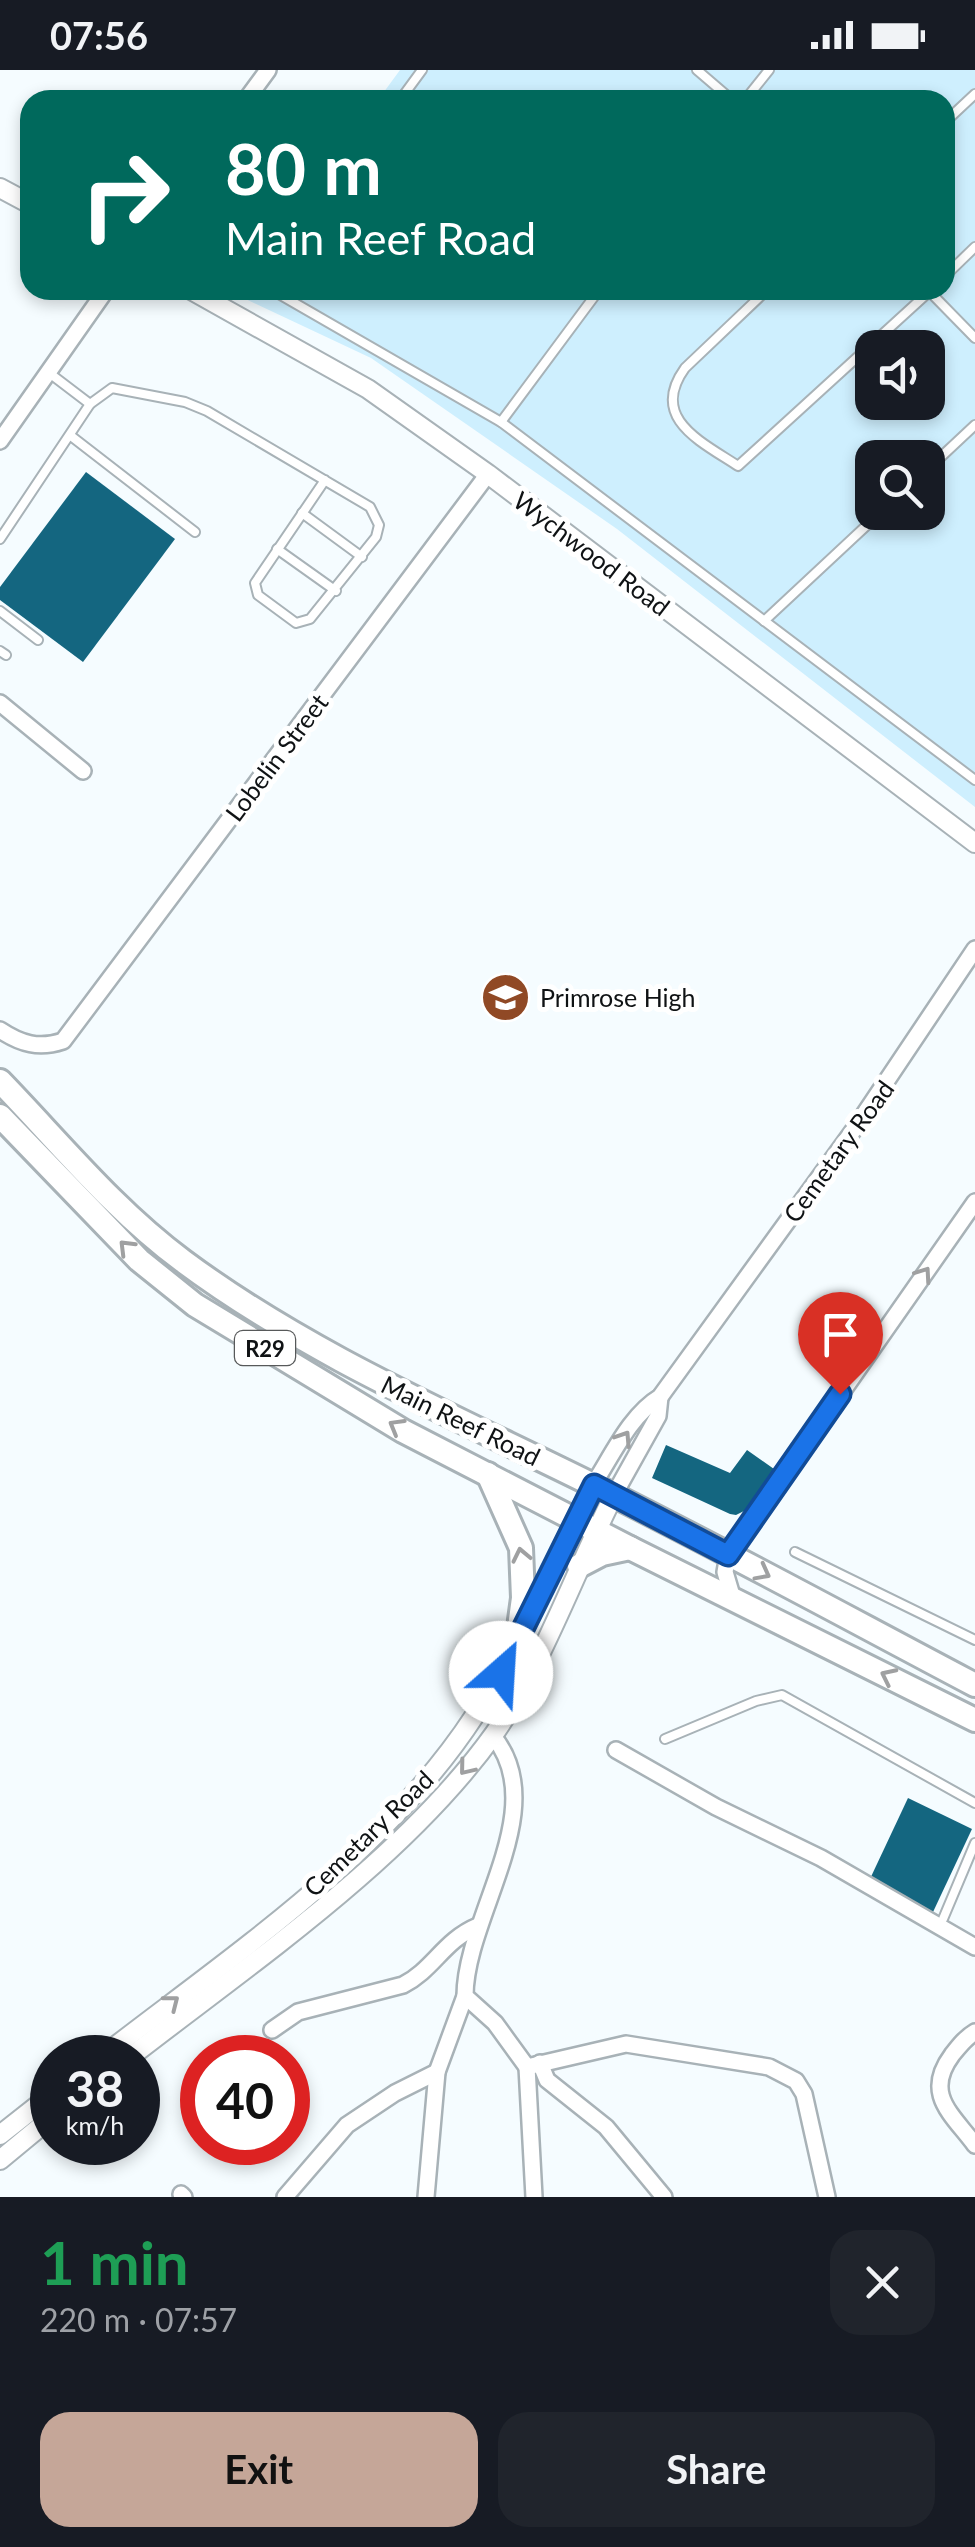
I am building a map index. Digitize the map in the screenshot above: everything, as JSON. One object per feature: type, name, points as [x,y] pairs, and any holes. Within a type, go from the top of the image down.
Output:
[{"type":"main road","name":"Main Reef Road","points":[[0,1081],[115,1203],[180,1260],[287,1330],[604,1490],[975,1685]]},
{"type":"main road","name":"Main Reef Road","points":[[0,1116],[138,1260],[195,1305],[436,1447],[975,1720]]},
{"type":"main road","points":[[436,1447],[452,1416]]},
{"type":"main road","points":[[488,1474],[521,1548],[524,1598],[517,1642]]},
{"type":"main road","points":[[579,1566],[602,1554],[630,1548]]},
{"type":"street","points":[[0,440],[99,300]]},
{"type":"street","name":"Wychwood Road","points":[[209,300],[368,390],[488,474],[975,843]]},
{"type":"street","name":"Lobelin Street","points":[[0,1030],[25,1044],[49,1045],[63,1040],[488,474]]},
{"type":"street","points":[[0,703],[83,771]]},
{"type":"street","name":"Cemetary Road","points":[[129,2035],[281,1916],[382,1827],[438,1766],[474,1718],[586,1524],[632,1426],[645,1408],[660,1397],[855,1128],[975,949]]},
{"type":"street","points":[[733,1599],[725,1572],[728,1555],[975,1202]]},
{"type":"street","name":"Cemetary Road","points":[[604,1490],[652,1428],[660,1397]]},
{"type":"street","name":"Cemetary Road","points":[[159,2035],[353,1881],[456,1782],[493,1736],[523,1684],[579,1566],[586,1524]]},
{"type":"street","points":[[426,2197],[437,2072],[457,2026],[478,1926],[496,1886],[506,1850],[510,1768],[493,1736]]},
{"type":"street","points":[[616,1750],[821,1858],[975,1948]]},
{"type":"street","points":[[272,2030],[298,2012],[403,1985],[424,1970],[446,1944],[478,1926]]},
{"type":"street","points":[[465,1996],[547,2080],[606,2127],[664,2197]]},
{"type":"street","points":[[975,2032],[943,2067],[938,2086],[948,2110],[975,2145]]},
{"type":"street","points":[[533,2065],[626,2044],[779,2070],[796,2081],[804,2094],[827,2197]]},
{"type":"street","points":[[533,2065],[534,2197]]},
{"type":"street","points":[[285,2197],[347,2126],[437,2072]]},
{"type":"street","points":[[0,2135],[30,2111]]},
{"type":"street","points":[[0,2160],[30,2135]]},
{"type":"lane","points":[[697,70],[720,90]]},
{"type":"lane","points":[[753,90],[769,70]]},
{"type":"lane","points":[[955,113],[975,94]]},
{"type":"lane","points":[[955,266],[975,247]]},
{"type":"lane","points":[[289,300],[501,422],[975,780]]},
{"type":"lane","points":[[501,422],[592,300]]},
{"type":"lane","points":[[756,300],[685,368],[671,397],[676,416],[691,435],[738,466],[918,300]]},
{"type":"lane","points":[[939,300],[975,338]]},
{"type":"lane","points":[[48,372],[90,404]]},
{"type":"lane","points":[[0,538],[90,404],[103,391],[112,388],[185,402],[325,480],[376,514],[376,537],[362,557],[310,619],[296,622],[254,589],[258,575],[325,480]]},
{"type":"lane","points":[[945,454],[975,426]]},
{"type":"lane","points":[[70,436],[195,532]]},
{"type":"lane","points":[[302,513],[362,557]]},
{"type":"lane","points":[[764,621],[862,530]]},
{"type":"lane","points":[[277,549],[336,591]]},
{"type":"lane","points":[[0,612],[38,640]]},
{"type":"lane","points":[[796,1552],[975,1640]]},
{"type":"lane","points":[[665,1738],[756,1700],[782,1696],[975,1803]]},
{"type":"lane","points":[[943,1919],[975,1842]]},
{"type":"shaded area","points":[[400,70],[975,70],[975,807],[617,529],[371,358],[248,300],[955,300],[955,90],[385,90]]},
{"type":"building","points":[[86,472],[175,539],[83,662],[0,600],[0,587]]},
{"type":"building","points":[[666,1445],[730,1473],[747,1450],[774,1469],[746,1510],[730,1514],[652,1478]]},
{"type":"building","points":[[908,1798],[972,1829],[933,1912],[869,1881]]},
{"type":"place","name":"Primrose High","points":[[505,997]]},
{"type":"route","points":[[501,1673],[594,1485],[728,1555],[840,1394]]}]
